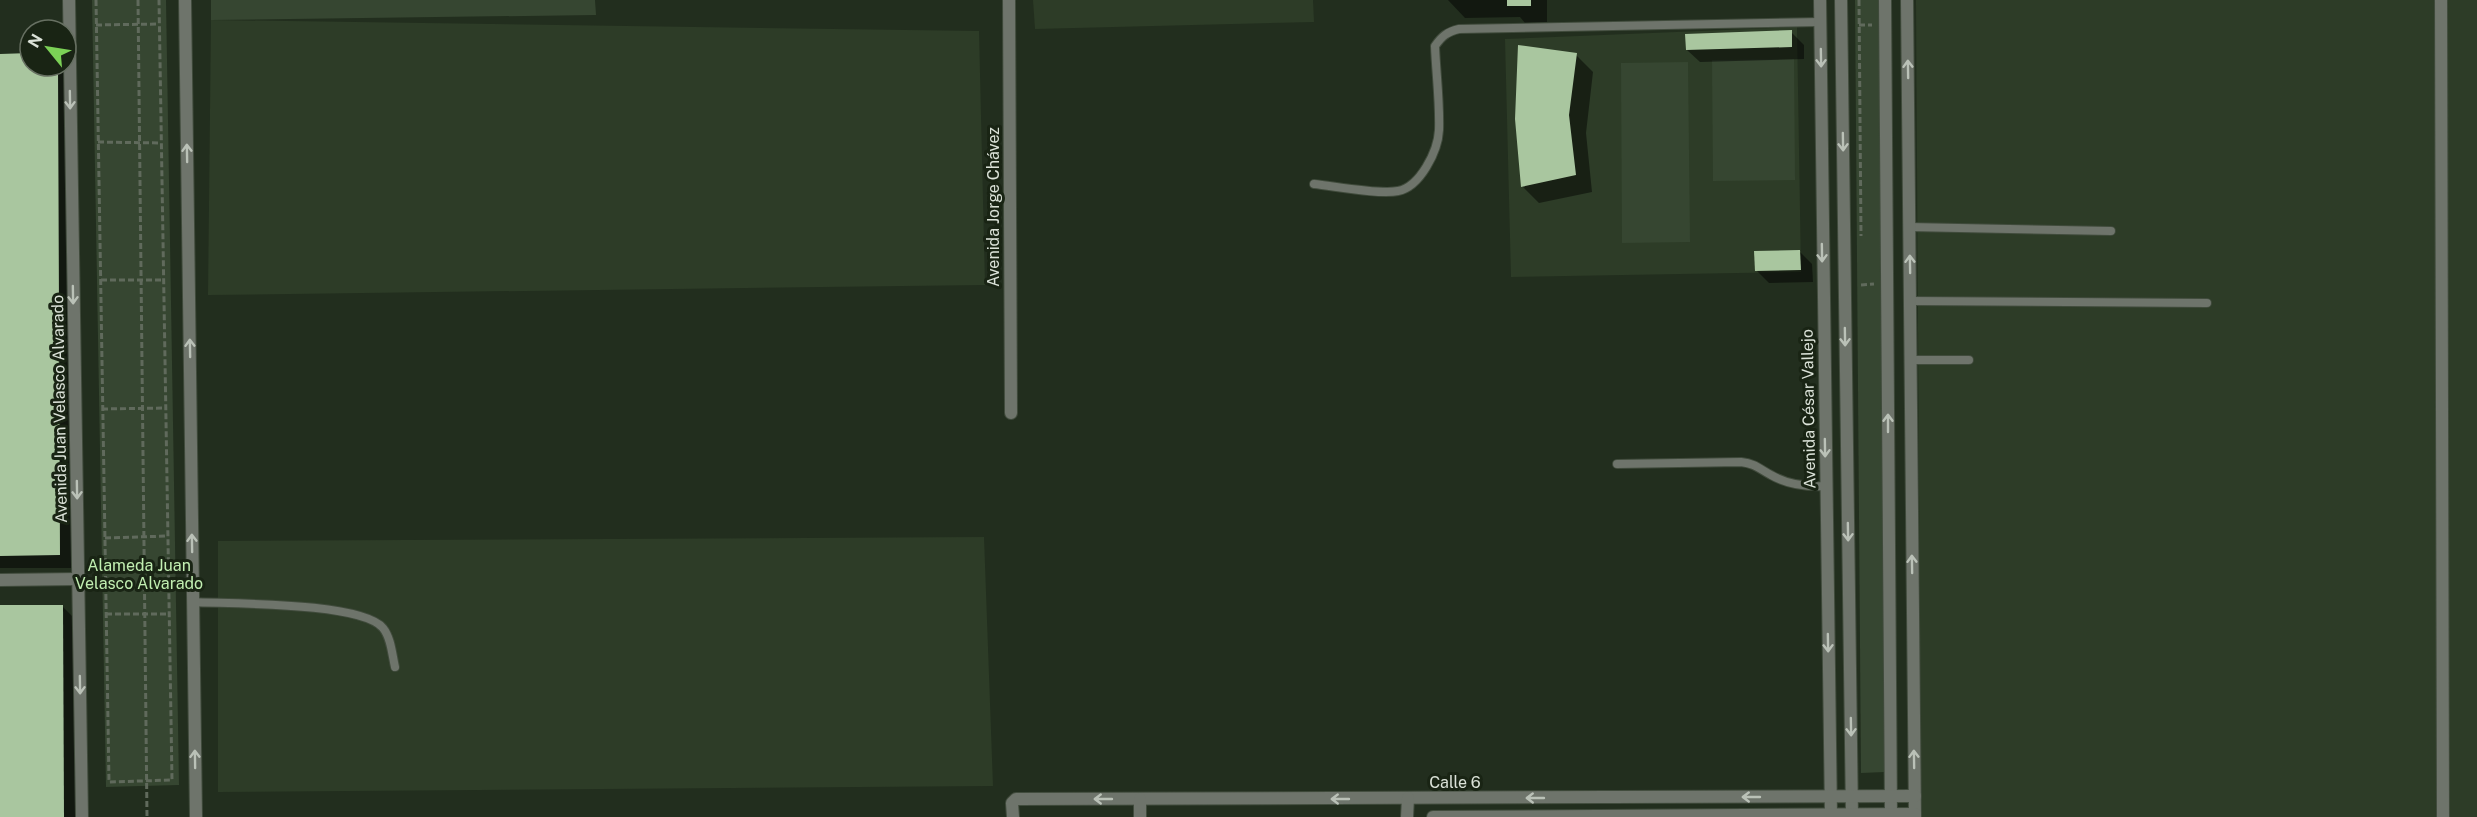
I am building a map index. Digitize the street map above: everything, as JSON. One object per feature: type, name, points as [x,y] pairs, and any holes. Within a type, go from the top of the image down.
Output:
[{"type":"street","name":"Avenida Juan Velasco Alvarado","points":[[69,0],[82,817]]},
{"type":"street","points":[[185,0],[196,817]]},
{"type":"street","name":"Avenida Jorge Chávez","points":[[1009,0],[1011,413]]},
{"type":"street","name":"Avenida César Vallejo","points":[[1820,0],[1831,816]]},
{"type":"street","points":[[1841,0],[1852,816]]},
{"type":"street","points":[[1885,0],[1891,816]]},
{"type":"street","points":[[1433,817],[1915,816],[1907,0]]},
{"type":"street","points":[[2441,0],[2443,817]]},
{"type":"street","points":[[0,580],[78,579]]},
{"type":"street","name":"Calle 6","points":[[1013,817],[1012,803],[1016,799],[1915,796]]},
{"type":"street","points":[[1710,797],[1711,816]]},
{"type":"street","points":[[1776,797],[1777,815]]},
{"type":"street","points":[[1407,817],[1408,798]]},
{"type":"street","points":[[1575,798],[1575,816]]},
{"type":"street","points":[[1140,800],[1140,817]]},
{"type":"lane","points":[[1314,184],[1396,192],[1409,188],[1418,180],[1427,164],[1439,132],[1435,46],[1442,36],[1450,31],[1820,22]]},
{"type":"lane","points":[[1910,226],[2111,231]]},
{"type":"lane","points":[[1910,301],[2207,303]]},
{"type":"lane","points":[[1911,360],[1969,360]]},
{"type":"lane","points":[[1617,464],[1741,462],[1756,464],[1772,476],[1806,487],[1826,486]]},
{"type":"lane","points":[[193,602],[338,610],[374,621],[382,627],[388,637],[395,667]]},
{"type":"path","points":[[96,0],[109,782],[172,780],[159,0]]},
{"type":"path","points":[[138,0],[147,817]]},
{"type":"path","points":[[96,25],[159,24]]},
{"type":"path","points":[[1859,26],[1878,26]]},
{"type":"path","points":[[98,142],[161,143]]},
{"type":"path","points":[[100,280],[164,280]]},
{"type":"path","points":[[1861,285],[1879,284]]},
{"type":"path","points":[[102,409],[166,408]]},
{"type":"path","points":[[105,538],[168,536]]},
{"type":"path","points":[[106,614],[169,614]]},
{"type":"shaded area","points":[[1033,0],[1313,0],[1314,22],[1035,29]]},
{"type":"shaded area","points":[[1916,0],[2477,0],[2477,817],[1921,817]]},
{"type":"shaded area","points":[[211,20],[979,31],[985,285],[208,295]]},
{"type":"shaded area","points":[[1797,27],[1801,272],[1511,277],[1505,39]]},
{"type":"shaded area","points":[[984,537],[993,786],[218,792],[218,541]]},
{"type":"green space","name":"Alameda Juan Velasco Alvarado","points":[[92,0],[166,0],[179,785],[106,787]]},
{"type":"green space","points":[[211,0],[595,0],[596,15],[211,20]]},
{"type":"green space","points":[[1855,0],[1879,0],[1885,772],[1861,773]]},
{"type":"green space","points":[[1794,59],[1795,180],[1713,181],[1712,60]]},
{"type":"green space","points":[[1688,62],[1690,242],[1622,243],[1621,63]]},
{"type":"building","points":[[1507,0],[1531,0],[1531,6],[1507,6]]},
{"type":"building","points":[[1792,30],[1792,47],[1686,50],[1685,34]]},
{"type":"building","points":[[1518,45],[1577,53],[1569,115],[1576,175],[1521,187],[1515,119]]},
{"type":"building","points":[[18,53],[18,78],[58,78],[60,555],[0,556],[0,54]]},
{"type":"building","points":[[1800,250],[1801,270],[1755,271],[1754,251]]},
{"type":"building","points":[[0,605],[63,605],[64,817],[0,817]]}]
